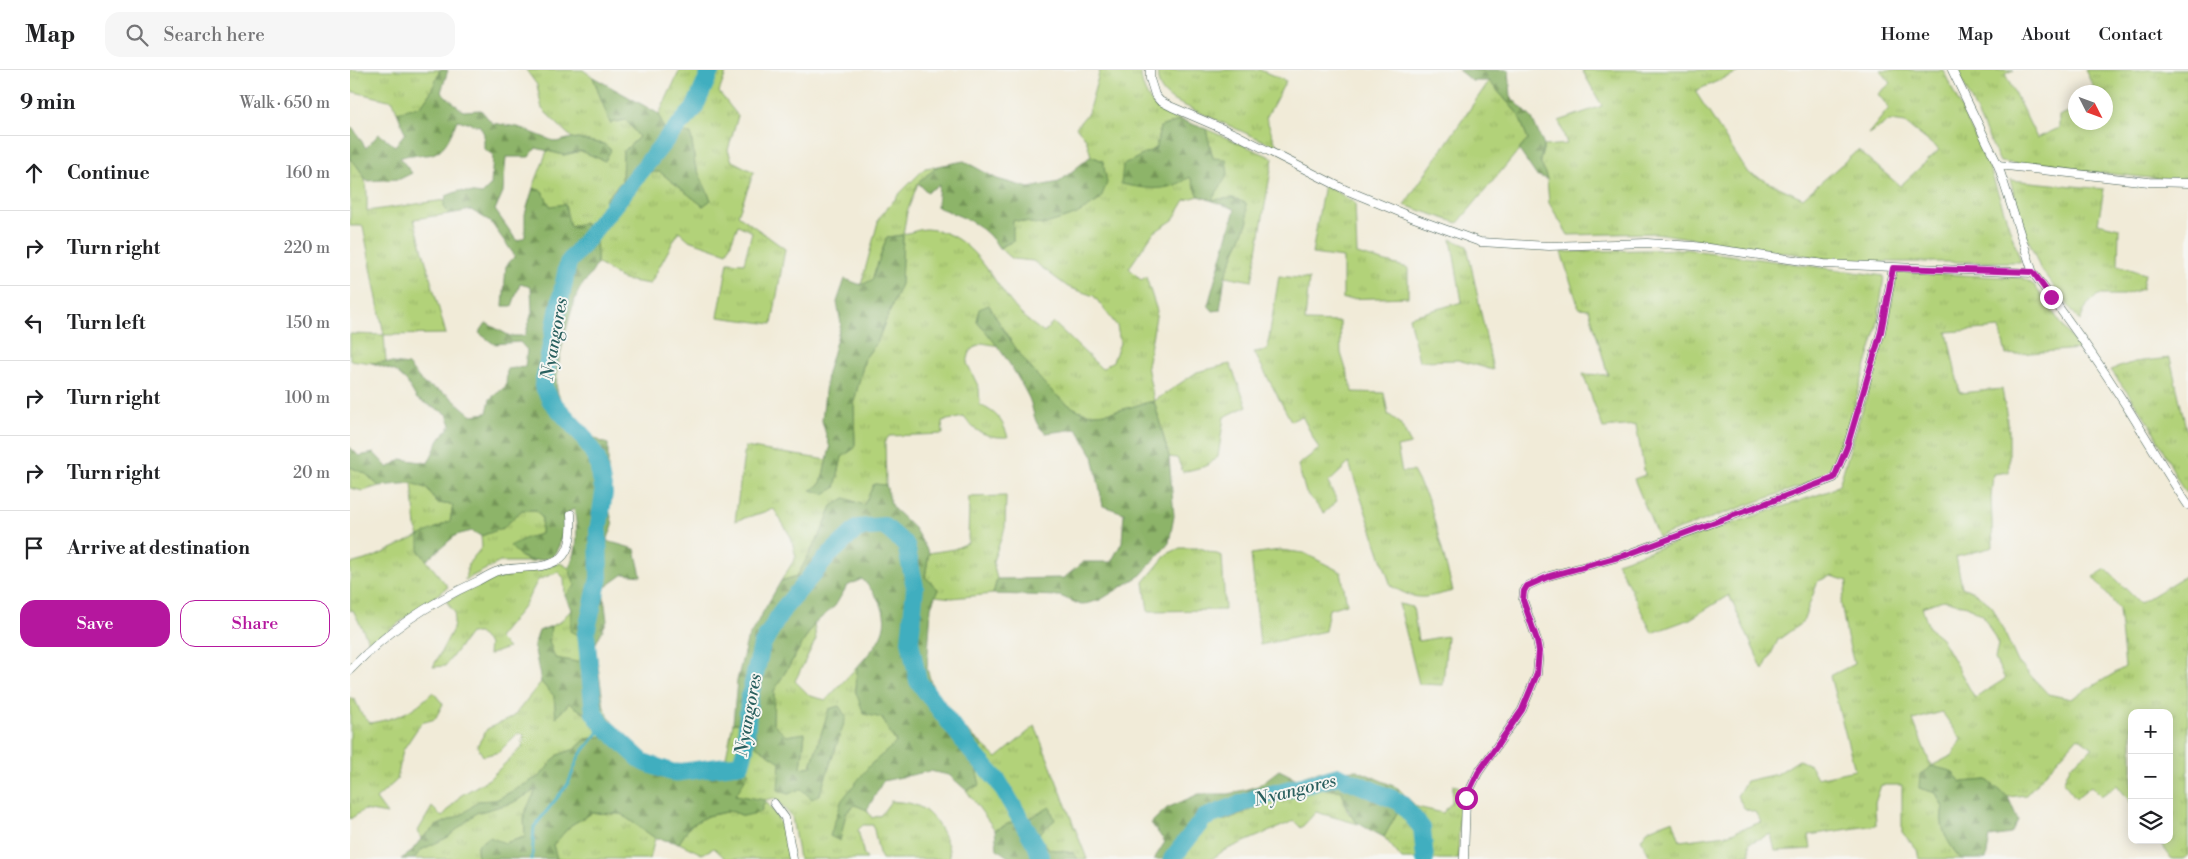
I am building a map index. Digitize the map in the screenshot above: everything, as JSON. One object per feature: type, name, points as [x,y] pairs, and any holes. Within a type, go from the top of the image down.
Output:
[{"type":"street","points":[[1150,70],[1150,80],[1155,95],[1160,101],[1237,135],[1346,190],[1465,238],[1480,242],[1528,246],[1647,243],[1694,246],[1824,264],[2033,272]]},
{"type":"street","points":[[1952,70],[1998,165],[2033,272],[2103,370],[2139,426],[2167,475],[2188,505]]},
{"type":"street","points":[[1998,165],[2149,182],[2188,183]]},
{"type":"street","points":[[1464,859],[1466,798],[1478,773],[1522,710],[1537,674],[1539,651],[1537,640],[1523,600],[1524,591],[1527,586],[1550,576],[1626,555],[1831,481],[1840,466],[1847,447],[1881,332],[1893,268]]},
{"type":"street","points":[[350,670],[373,646],[388,634],[455,591],[496,571],[515,567],[540,566],[559,560],[567,550],[572,531],[571,514]]},
{"type":"street","points":[[774,803],[785,818],[793,859]]},
{"type":"green space","points":[[350,70],[440,70],[432,90],[421,106],[397,112],[393,101],[350,91]]},
{"type":"green space","points":[[440,70],[448,70],[441,92],[463,111],[481,110],[492,123],[518,127],[556,142],[572,138],[604,144],[611,150],[605,161],[581,151],[564,155],[536,148],[529,157],[506,157],[503,192],[495,210],[517,241],[525,237],[525,214],[533,188],[542,191],[550,206],[565,204],[570,227],[584,223],[596,244],[596,265],[579,290],[567,324],[556,382],[557,390],[564,406],[577,423],[593,437],[608,444],[608,505],[613,525],[607,541],[635,549],[641,576],[624,574],[603,589],[607,621],[595,645],[570,631],[572,609],[565,596],[575,586],[569,568],[575,554],[577,539],[574,509],[569,512],[563,535],[553,557],[529,560],[510,546],[526,538],[541,534],[542,518],[536,510],[522,510],[503,528],[481,536],[472,531],[456,535],[427,560],[419,551],[419,536],[450,521],[453,505],[437,503],[428,489],[412,483],[379,486],[366,474],[350,467],[350,447],[359,456],[374,453],[388,468],[401,459],[428,463],[439,440],[451,425],[447,414],[417,399],[407,382],[395,371],[372,363],[386,362],[408,365],[424,384],[448,395],[471,415],[487,413],[490,399],[506,386],[507,369],[525,367],[527,350],[520,342],[494,344],[479,333],[486,323],[510,336],[525,336],[532,312],[531,287],[520,284],[512,306],[503,306],[506,266],[515,256],[490,221],[471,210],[449,214],[444,206],[446,196],[459,191],[482,194],[491,185],[493,155],[484,149],[484,134],[480,126],[457,120],[446,144],[437,152],[409,155],[400,158],[412,173],[400,179],[367,181],[350,159],[350,127],[353,128],[366,148],[379,134],[395,146],[405,133],[397,112],[421,106],[432,90]]},
{"type":"green space","points":[[526,70],[583,70],[593,77],[610,123],[626,120],[639,137],[623,152],[622,181],[605,200],[609,205],[636,172],[660,172],[703,206],[711,200],[695,165],[691,135],[664,130],[659,114],[680,70],[727,70],[719,92],[738,116],[728,150],[732,161],[754,172],[738,215],[785,249],[772,324],[718,317],[728,262],[744,263],[752,232],[738,225],[727,253],[689,240],[679,231],[650,284],[624,280],[597,263],[596,238],[584,223],[570,227],[550,206],[542,191],[533,188],[547,151],[564,155],[581,151],[605,161],[604,144],[572,138],[542,109],[537,85]]},
{"type":"green space","points":[[1100,70],[1141,70],[1143,86],[1151,102],[1161,111],[1181,120],[1160,127],[1156,148],[1123,165],[1190,177],[1199,196],[1185,200],[1173,220],[1153,233],[1129,268],[1141,280],[1146,277],[1157,311],[1147,366],[1154,401],[1118,411],[1097,414],[1081,411],[1065,402],[1049,389],[1034,372],[1007,336],[988,305],[977,322],[999,346],[982,343],[970,351],[967,363],[979,388],[980,405],[998,417],[1008,437],[995,437],[978,431],[964,417],[942,421],[943,434],[889,436],[885,442],[886,485],[874,484],[864,505],[832,506],[822,531],[797,576],[781,581],[796,557],[791,537],[774,509],[735,521],[745,447],[827,460],[821,483],[835,488],[842,457],[855,447],[854,402],[865,358],[877,342],[901,284],[903,235],[887,237],[872,280],[861,285],[879,218],[925,168],[938,166],[918,183],[907,212],[903,234],[926,229],[943,232],[957,239],[980,261],[1020,313],[1044,333],[1053,322],[1102,369],[1113,361],[1120,343],[1117,326],[1094,296],[1068,287],[1033,261],[1013,259],[999,248],[1013,241],[1012,220],[1043,225],[1103,161],[1091,156],[1086,139],[1076,127],[1088,113]]},
{"type":"green space","points":[[1158,70],[1260,70],[1286,81],[1266,118],[1277,147],[1174,101],[1161,88],[1158,80]]},
{"type":"green space","points":[[1458,70],[1509,70],[1511,97],[1532,118],[1544,146],[1540,161],[1547,179],[1536,175],[1519,150],[1528,139],[1518,114],[1489,81],[1472,81]]},
{"type":"green space","points":[[1582,70],[1743,70],[1695,91],[1748,173],[1803,198],[1858,150],[1900,186],[1939,150],[1905,123],[1890,121],[1868,134],[1889,108],[1878,94],[1891,83],[1880,70],[1943,70],[1989,166],[2021,262],[1848,262],[1655,233],[1568,235],[1549,203],[1547,179],[1540,161],[1544,146],[1567,144],[1559,121],[1602,106]]},
{"type":"green space","points":[[1957,70],[2014,70],[2005,74],[2037,138],[2059,128],[2059,116],[2068,112],[2068,130],[2113,130],[2113,85],[2092,85],[2085,70],[2188,70],[2188,180],[2150,178],[2000,162]]},
{"type":"green space","points":[[593,77],[659,114],[664,130],[691,134],[695,165],[711,200],[703,206],[660,172],[636,172],[609,205],[605,200],[622,181],[623,152],[639,137],[626,120],[610,123]]},
{"type":"green space","points":[[1489,81],[1518,114],[1528,139],[1458,223],[1404,205]]},
{"type":"green space","points":[[1181,120],[1206,129],[1213,158],[1226,159],[1228,174],[1212,200],[1233,198],[1246,203],[1248,221],[1225,276],[1220,310],[1213,311],[1208,305],[1235,209],[1199,196],[1190,177],[1165,188],[1121,184],[1123,165],[1156,148],[1160,127]]},
{"type":"green space","points":[[1206,129],[1273,158],[1252,281],[1225,276],[1248,221],[1233,198],[1212,200],[1213,158]]},
{"type":"green space","points":[[1091,156],[1103,161],[1107,183],[1100,200],[1075,215],[1043,225],[1013,220],[1013,241],[999,248],[986,233],[972,222],[937,207],[939,185],[927,192],[918,183],[938,166],[964,161],[997,179],[1029,188],[1059,182]]},
{"type":"green space","points":[[350,159],[361,171],[366,183],[367,211],[445,200],[444,206],[449,214],[414,219],[446,334],[384,335],[363,226],[350,226]]},
{"type":"green space","points":[[2010,180],[2104,189],[2098,223],[2119,228],[2118,265],[2145,274],[2142,289],[2123,295],[2098,295],[2087,305],[2080,321],[2040,268],[2025,231]]},
{"type":"green space","points":[[1324,184],[1355,203],[1357,254],[1408,268],[1408,297],[1343,299],[1343,258],[1312,254]]},
{"type":"green space","points":[[903,235],[901,284],[877,342],[865,358],[854,402],[855,448],[842,457],[835,488],[824,494],[811,490],[821,483],[830,448],[822,421],[827,373],[841,324],[837,302],[845,279],[861,285],[872,280],[887,237]]},
{"type":"green space","points":[[1451,239],[1467,246],[1493,370],[1458,360],[1419,361],[1409,317],[1462,302]]},
{"type":"green space","points":[[1685,249],[1884,276],[1877,328],[1837,464],[1829,476],[1658,537],[1634,479],[1645,475],[1636,425],[1603,428],[1583,374],[1608,375],[1589,309],[1579,308],[1561,252]]},
{"type":"green space","points":[[1897,272],[2023,278],[2034,285],[2079,349],[2006,355],[2000,328],[1947,332],[1960,393],[2002,389],[2009,430],[2009,472],[1993,474],[1991,498],[1993,547],[1956,557],[1962,587],[1976,593],[1992,606],[2018,662],[2048,694],[2071,699],[2125,667],[2119,609],[2093,577],[2106,569],[2140,603],[2188,574],[2188,856],[2184,859],[2172,859],[2161,844],[2173,844],[2173,709],[2128,709],[2128,799],[2117,785],[2101,796],[2091,786],[2076,798],[2063,782],[2071,765],[2093,748],[2078,737],[2026,795],[2008,797],[1987,780],[1961,782],[1951,771],[1919,788],[1936,793],[1943,807],[1942,821],[1945,834],[1961,859],[1919,859],[1917,850],[1902,832],[1902,785],[1881,785],[1875,803],[1876,825],[1809,835],[1811,849],[1775,851],[1771,834],[1749,843],[1750,854],[1725,859],[1651,859],[1641,839],[1649,829],[1673,820],[1680,841],[1726,835],[1761,822],[1755,812],[1745,809],[1737,796],[1746,781],[1777,774],[1799,760],[1810,765],[1817,778],[1855,770],[1830,676],[1854,664],[1841,603],[1848,581],[1831,576],[1818,581],[1803,622],[1778,640],[1763,670],[1729,595],[1690,619],[1652,633],[1617,562],[1829,491],[1839,485],[1887,330]],"holes":[[[1943,600],[1967,606],[1983,615],[1998,644],[1995,659],[2005,679],[1975,698],[1941,638],[1929,628],[1922,607]],[[1942,712],[1961,739],[1953,755],[1931,766],[1913,720]]]},
{"type":"green space","points":[[1279,276],[1309,279],[1305,321],[1340,322],[1341,353],[1353,392],[1384,393],[1388,414],[1400,423],[1411,444],[1397,447],[1402,472],[1413,471],[1429,501],[1453,591],[1421,597],[1408,595],[1391,586],[1349,463],[1328,483],[1337,501],[1324,513],[1306,493],[1298,465],[1319,449],[1302,416],[1291,421],[1254,352],[1267,350]]},
{"type":"green space","points":[[989,305],[1007,336],[1034,372],[1066,403],[1082,411],[1097,414],[1118,411],[1154,401],[1169,457],[1174,516],[1169,543],[1141,575],[1100,600],[1081,605],[1060,596],[993,594],[997,579],[1064,578],[1083,562],[1111,562],[1122,542],[1124,513],[1103,506],[1093,456],[1077,429],[1046,433],[1038,425],[1028,396],[1017,376],[999,348],[977,322],[979,309]]},
{"type":"green space","points":[[350,334],[384,335],[386,362],[372,363],[350,360]]},
{"type":"green space","points":[[2170,358],[2188,437],[2188,495],[2181,486],[2150,424],[2111,370],[2134,362]]},
{"type":"green space","points":[[1230,364],[1247,406],[1224,417],[1218,457],[1206,466],[1183,472],[1177,458],[1169,457],[1154,401],[1197,372]]},
{"type":"green space","points":[[350,467],[366,474],[379,486],[363,491],[350,488]]},
{"type":"green space","points":[[412,482],[428,489],[437,503],[453,505],[450,521],[419,551],[448,587],[370,644],[353,610],[350,611],[350,564],[372,558],[419,536],[416,528]]},
{"type":"green space","points":[[874,484],[886,485],[892,507],[914,528],[929,553],[925,577],[938,589],[931,607],[927,669],[935,695],[949,715],[983,745],[975,764],[980,785],[966,790],[949,775],[930,771],[883,781],[867,810],[855,805],[846,813],[840,841],[830,836],[842,800],[870,765],[896,743],[882,718],[864,714],[856,693],[857,667],[876,645],[884,624],[884,614],[873,592],[862,579],[847,586],[835,606],[814,624],[774,691],[773,723],[786,736],[805,733],[801,768],[811,766],[829,709],[839,706],[846,717],[820,794],[812,799],[801,789],[788,794],[778,790],[780,762],[756,746],[754,724],[733,723],[737,681],[747,640],[781,581],[797,576],[822,531],[832,506],[845,498],[864,505]]},
{"type":"green space","points":[[1006,496],[1005,528],[993,561],[997,579],[993,594],[952,598],[935,596],[938,589],[925,577],[929,553],[954,549],[968,543],[969,497]]},
{"type":"green space","points":[[522,510],[536,510],[542,518],[541,534],[526,538],[520,557],[534,562],[500,562],[465,580],[468,564],[482,547],[481,536],[503,528]]},
{"type":"green space","points":[[1180,548],[1200,548],[1222,556],[1225,610],[1148,611],[1144,582],[1167,554]]},
{"type":"green space","points":[[1280,550],[1304,553],[1341,572],[1347,604],[1329,609],[1325,631],[1260,645],[1251,554]]},
{"type":"green space","points":[[560,563],[569,568],[575,586],[565,596],[564,578],[558,572],[538,580],[524,606],[498,638],[508,648],[488,655],[489,644],[479,633],[470,633],[445,666],[433,667],[453,629],[455,613],[446,601],[501,572],[536,571]]},
{"type":"green space","points":[[1399,604],[1413,607],[1418,641],[1447,636],[1443,685],[1419,684]]},
{"type":"green space","points":[[572,609],[595,645],[577,662],[554,658],[549,641],[551,626],[560,622]]},
{"type":"green space","points":[[814,624],[816,639],[795,681],[810,696],[826,700],[857,667],[856,693],[882,718],[897,743],[870,765],[830,836],[840,840],[846,813],[855,805],[867,810],[872,818],[881,815],[891,801],[909,803],[922,808],[940,827],[947,844],[950,859],[882,859],[873,825],[863,825],[858,830],[864,855],[867,859],[799,859],[792,817],[775,798],[765,800],[782,827],[788,859],[726,859],[714,848],[702,854],[679,843],[690,826],[707,816],[731,811],[744,816],[736,795],[735,759],[725,762],[733,723],[754,724],[756,746],[781,762],[788,794],[801,789],[820,794],[846,717],[839,706],[829,709],[811,766],[801,768],[805,734],[786,736],[773,723],[774,691]]},
{"type":"green space","points":[[551,626],[549,641],[555,658],[577,662],[595,645],[604,708],[584,713],[569,703],[556,718],[554,696],[541,682],[534,645],[539,631]]},
{"type":"green space","points":[[541,682],[554,696],[556,718],[569,703],[584,713],[604,708],[619,734],[586,739],[575,749],[558,755],[540,776],[496,800],[478,801],[463,814],[436,826],[421,839],[418,831],[432,807],[442,817],[460,796],[489,779],[522,747],[524,734],[517,734],[499,752],[483,756],[477,746],[487,729],[513,717]]},
{"type":"green space","points":[[433,692],[443,704],[435,719],[421,723],[403,750],[397,780],[376,799],[387,814],[364,810],[350,819],[350,698],[355,700],[361,713],[370,723],[405,713]]},
{"type":"green space","points":[[1035,726],[1087,859],[1078,859],[1073,853],[1049,849],[1028,819],[1014,821],[995,830],[966,790],[980,785],[975,764],[983,745],[997,758]]},
{"type":"green space","points":[[619,734],[647,757],[676,767],[735,759],[749,772],[736,795],[765,800],[761,812],[744,816],[731,811],[707,816],[690,826],[679,843],[655,838],[621,814],[592,813],[571,825],[553,845],[557,859],[478,859],[477,845],[489,837],[505,843],[525,837],[524,814],[536,790],[512,803],[476,813],[448,837],[421,850],[414,859],[401,859],[410,853],[421,839],[436,826],[463,814],[478,801],[496,800],[540,776],[558,755],[575,749],[586,739]]},
{"type":"green space","points":[[1931,766],[1951,771],[1961,782],[1987,780],[2008,797],[2018,820],[2011,834],[1990,837],[1986,859],[1961,859],[1948,841],[1943,828],[1943,807],[1936,793],[1919,788],[1920,775]]},
{"type":"green space","points":[[1279,770],[1297,779],[1303,791],[1292,797],[1274,800],[1226,820],[1198,820],[1180,840],[1168,859],[1154,859],[1165,842],[1151,823],[1167,808],[1199,794],[1229,794],[1258,786]]},
{"type":"green space","points":[[1357,770],[1398,788],[1399,809],[1384,837],[1366,828],[1352,816],[1342,791],[1320,788],[1316,772]]},
{"type":"green space","points":[[1316,772],[1320,788],[1342,791],[1347,811],[1358,824],[1316,812],[1301,828],[1294,821],[1223,851],[1212,859],[1168,859],[1180,840],[1198,820],[1226,820],[1274,800],[1292,797],[1303,791],[1297,779]]},
{"type":"green space","points":[[1453,785],[1460,787],[1458,859],[1402,859],[1384,837],[1399,809],[1398,788],[1417,807],[1443,813],[1452,802]]},
{"type":"green space","points":[[537,789],[524,814],[525,837],[504,843],[477,845],[478,859],[414,859],[421,850],[448,837],[476,813],[512,803]]},
{"type":"green space","points":[[1050,807],[1055,820],[1037,835],[1049,849],[1073,853],[1078,859],[1011,859],[997,849],[995,830],[1014,821],[1028,819]]},
{"type":"green space","points":[[592,813],[621,814],[655,838],[650,859],[557,859],[553,845],[571,825]]},
{"type":"waterway","name":"Nyangores","points":[[711,70],[694,109],[668,137],[568,263],[543,385],[551,401],[583,436],[597,459],[604,493],[598,531],[599,578],[586,633],[594,713],[604,726],[643,762],[674,773],[741,764],[745,750],[749,700],[762,645],[783,609],[829,555],[858,528],[884,526],[906,545],[915,587],[910,641],[918,681],[972,752],[998,781],[1036,845],[1041,859]]},
{"type":"waterway","points":[[532,859],[534,827],[568,784],[579,756],[604,726]]},
{"type":"waterway","name":"Nyangores","points":[[1172,859],[1204,818],[1256,798],[1339,776],[1400,802],[1422,828],[1425,859]]},
{"type":"route","points":[[1466,798],[1478,773],[1522,710],[1537,674],[1539,661],[1537,640],[1523,600],[1524,591],[1527,586],[1532,582],[1550,576],[1626,555],[1785,496],[1831,481],[1834,478],[1847,447],[1872,357],[1881,332],[1893,268],[2033,272],[2051,297]]}]
